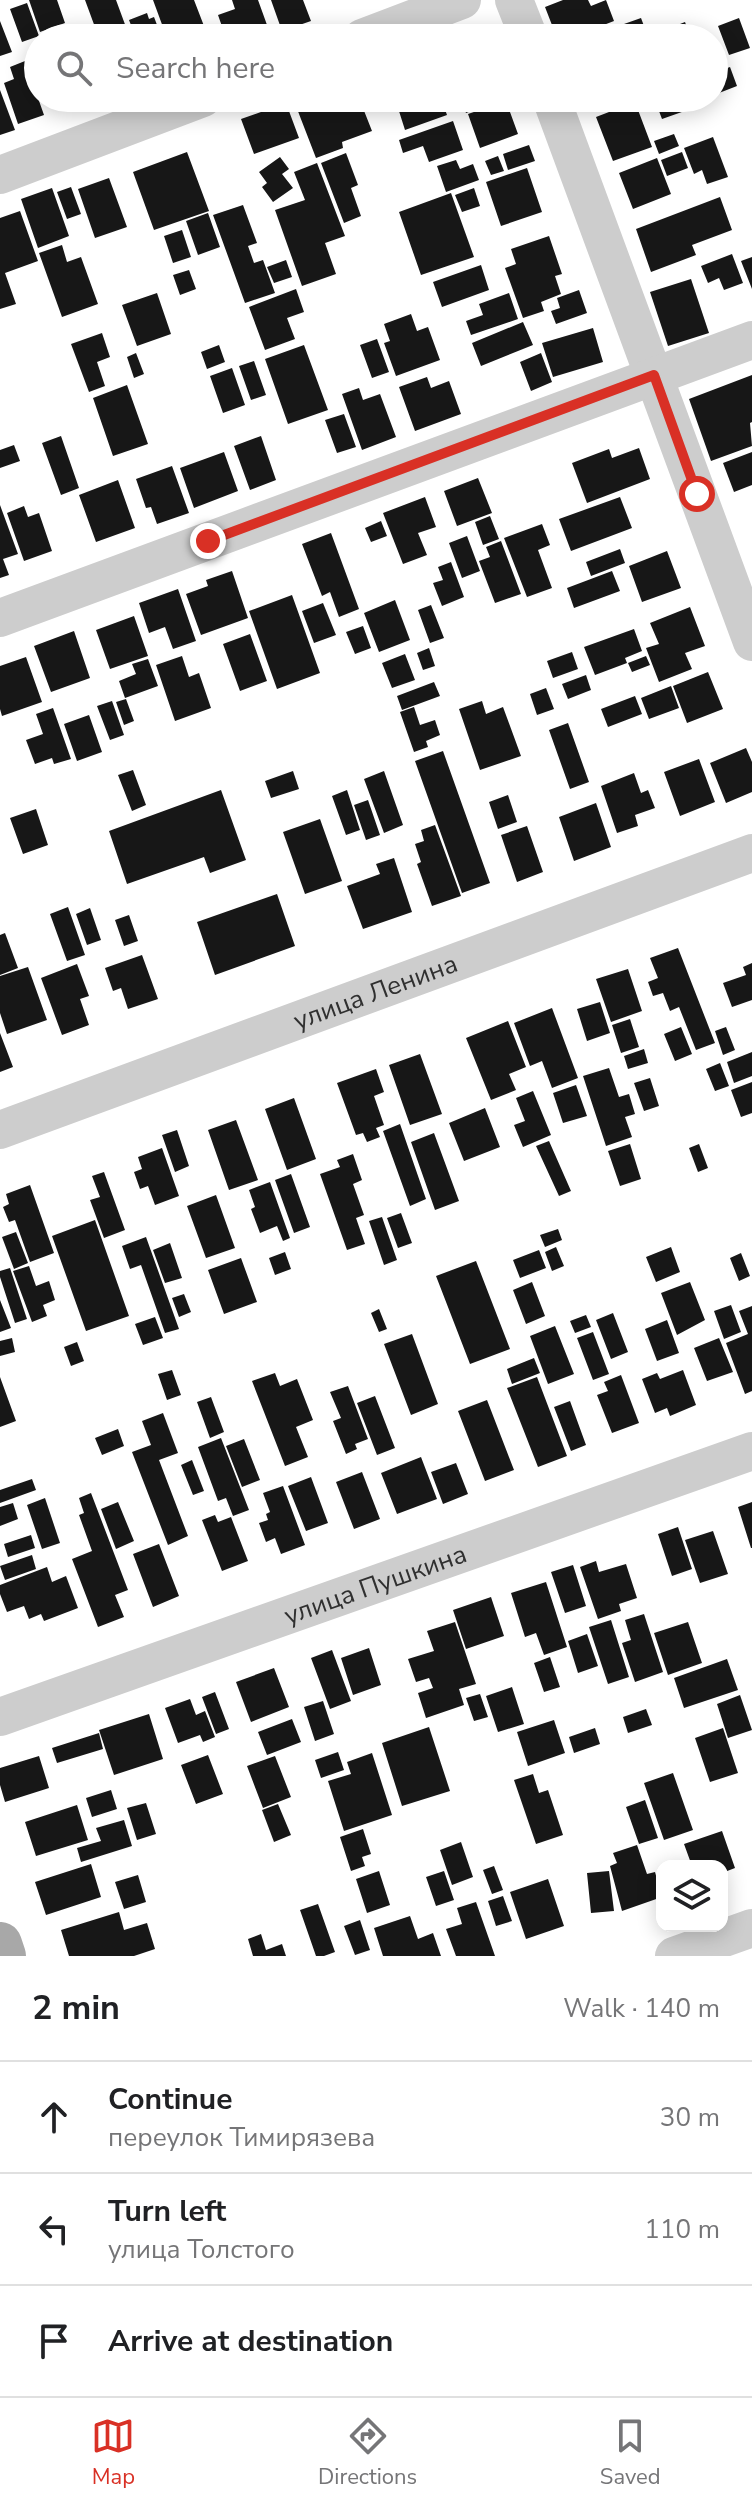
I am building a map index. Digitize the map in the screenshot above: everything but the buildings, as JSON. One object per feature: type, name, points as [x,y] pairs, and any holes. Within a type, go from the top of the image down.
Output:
[{"type":"main road","points":[[0,1944],[4,1956]]},
{"type":"street","points":[[399,24],[462,0]]},
{"type":"street","points":[[514,0],[523,24]]},
{"type":"street","points":[[0,175],[166,112]]},
{"type":"street","points":[[556,112],[752,642]]},
{"type":"street","points":[[0,618],[752,340]]},
{"type":"street","name":"улица Ленина","points":[[0,1130],[752,853]]},
{"type":"street","name":"улица Пушкина","points":[[0,1717],[752,1451]]},
{"type":"street","points":[[674,1956],[752,1928]]},
{"type":"route","points":[[208,541],[654,375],[697,494]]}]
